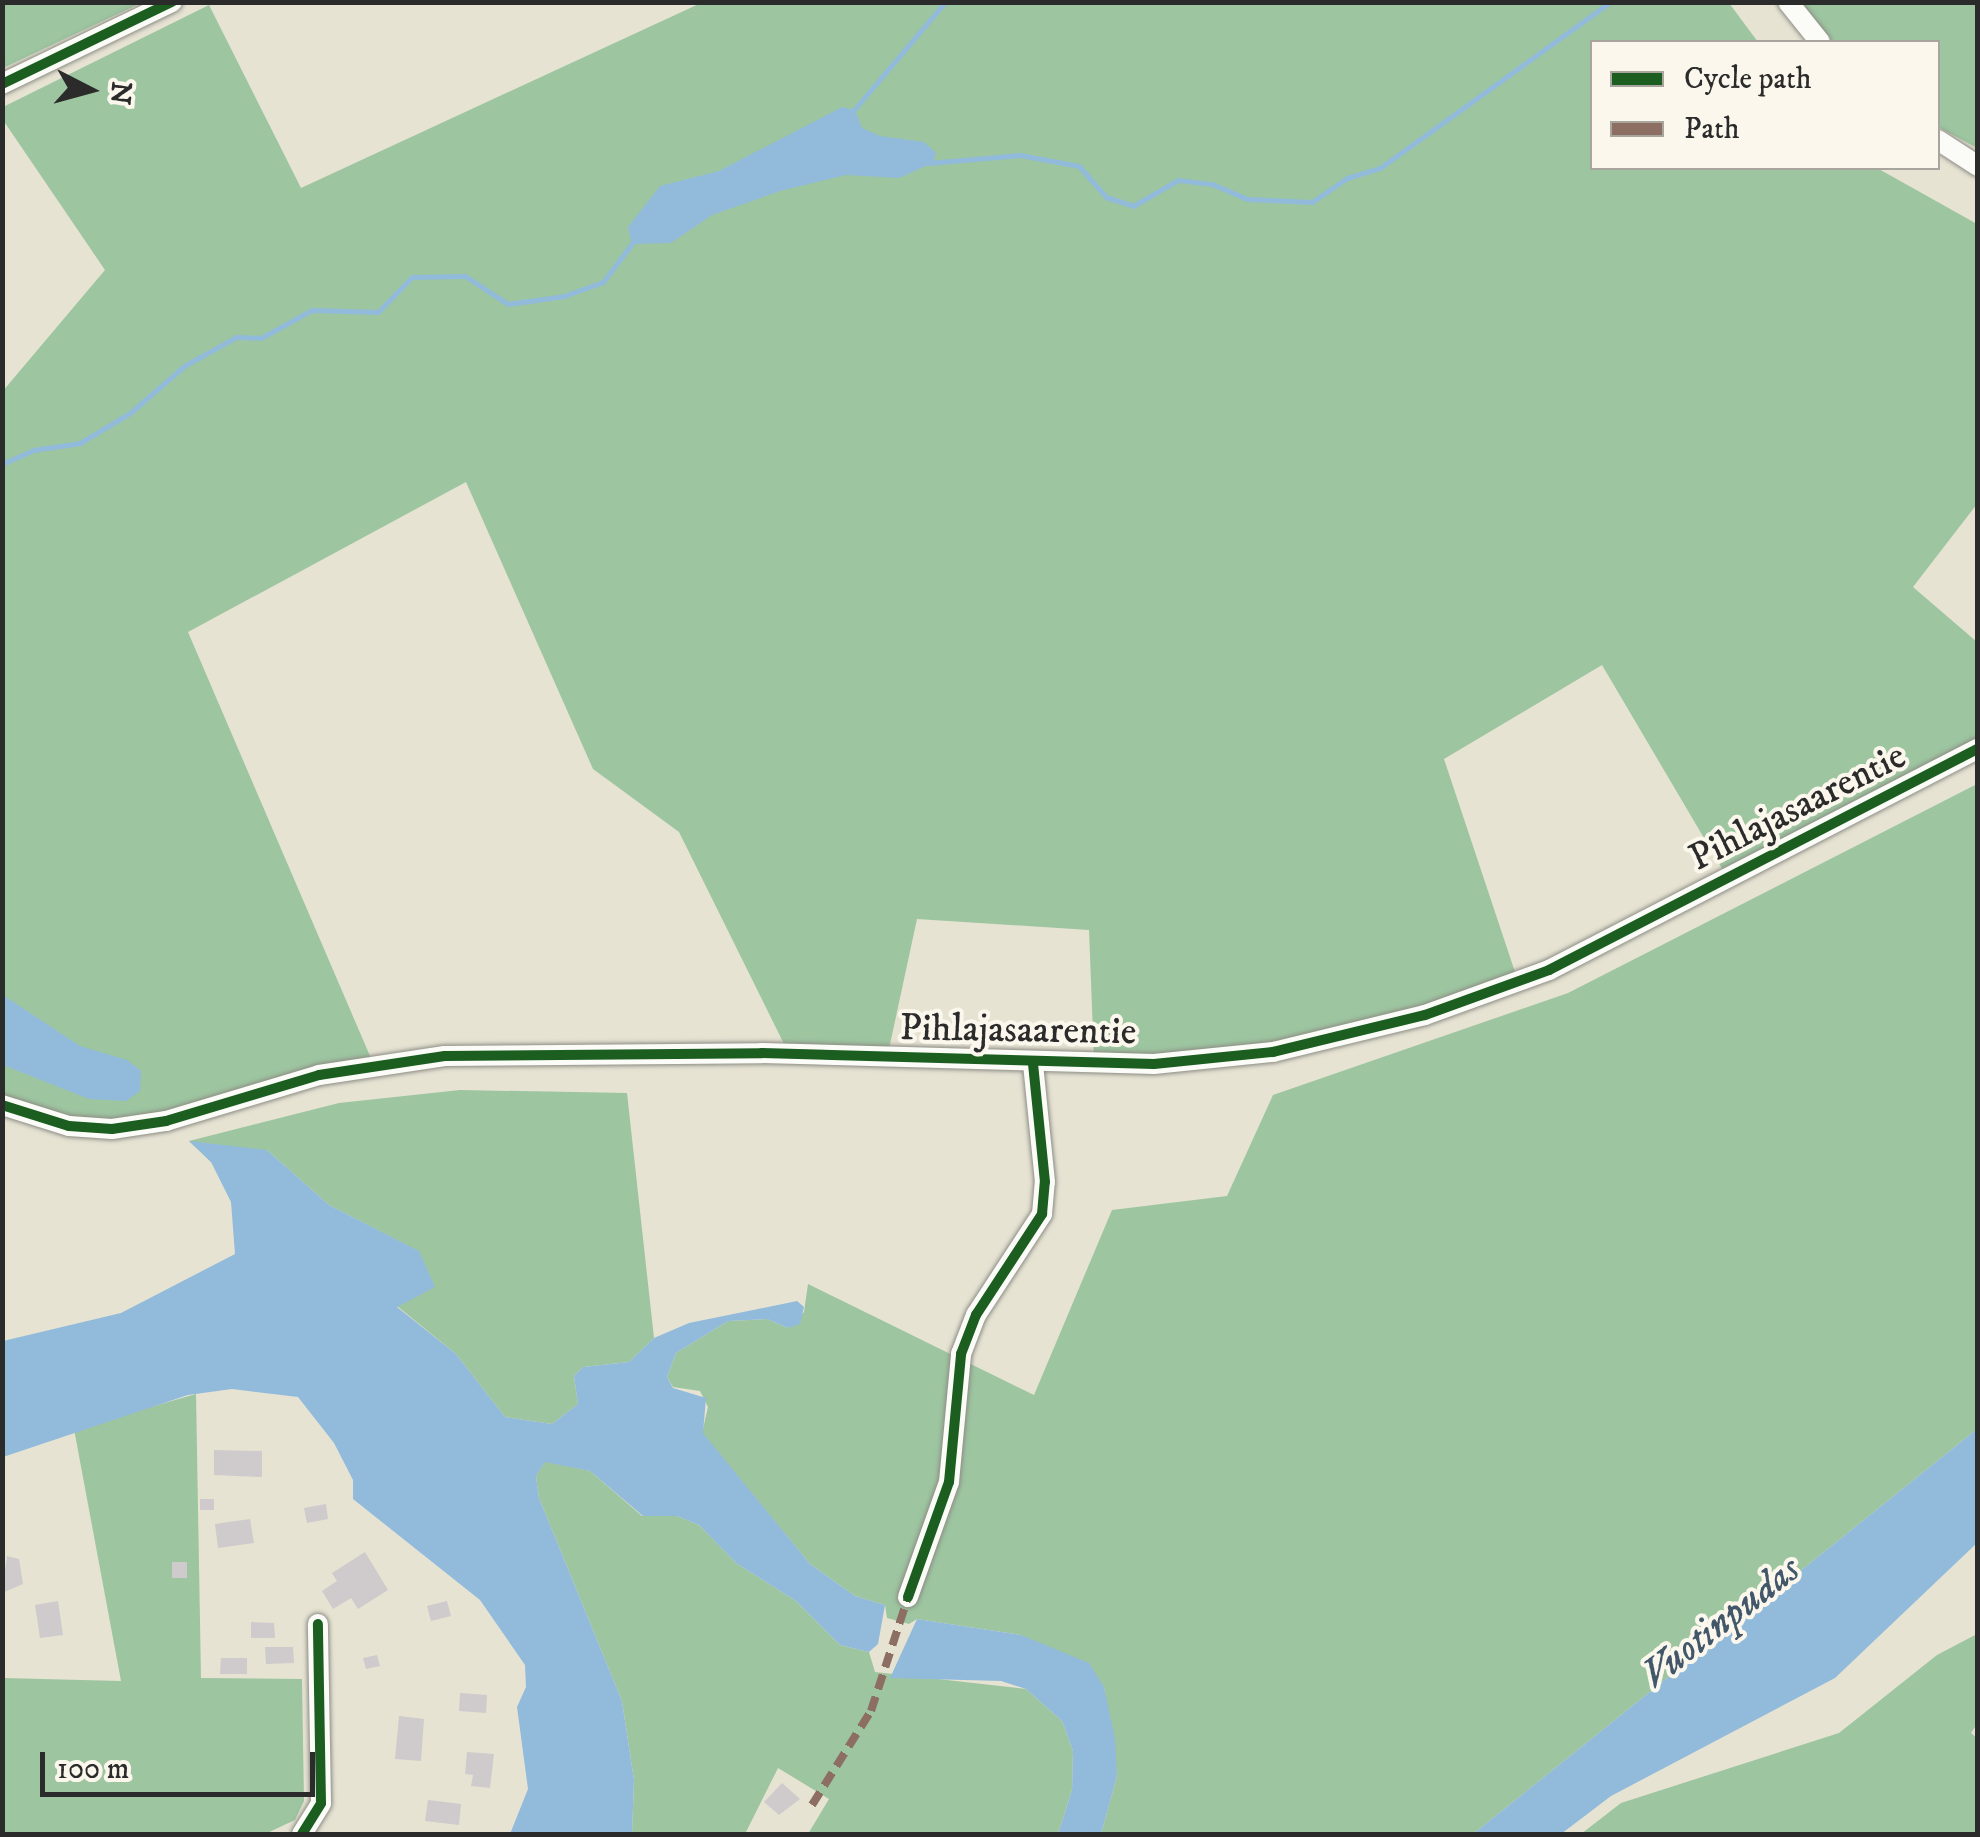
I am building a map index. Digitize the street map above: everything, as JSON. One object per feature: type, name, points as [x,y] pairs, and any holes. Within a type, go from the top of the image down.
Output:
[{"type":"street","points":[[2,84],[172,2]]},
{"type":"street","points":[[1788,2],[1818,40]]},
{"type":"street","points":[[1940,141],[1978,166]]},
{"type":"street","name":"Pihlajasaarentie","points":[[2,1106],[68,1126],[112,1129],[166,1121],[319,1075],[445,1056],[762,1053],[1033,1064],[1154,1064],[1274,1052],[1425,1015],[1549,970],[1978,749]]},
{"type":"street","points":[[908,1597],[948,1482],[961,1354],[976,1315],[1042,1214],[1045,1182],[1033,1064]]},
{"type":"street","points":[[302,1834],[321,1803],[318,1624]]},
{"type":"green space","points":[[3,2],[141,2],[141,3],[3,68]]},
{"type":"green space","points":[[701,3],[1729,3],[1757,40],[1590,40],[1590,170],[1881,170],[1977,224],[1977,504],[1913,587],[1977,642],[1977,751],[1727,877],[1602,665],[1444,759],[1517,978],[1272,1049],[1094,1060],[1089,930],[917,919],[889,1049],[785,1046],[679,832],[593,769],[466,482],[188,632],[373,1063],[118,1127],[72,1123],[3,1097],[2,392],[105,270],[3,120],[3,107],[209,5],[301,188]]},
{"type":"green space","points":[[1798,3],[1977,3],[1977,148],[1940,128],[1940,40],[1828,40]]},
{"type":"green space","points":[[1977,784],[1977,1429],[1473,1834],[1101,1834],[1117,1776],[1104,1687],[1021,1635],[917,1619],[909,1624],[887,1618],[885,1605],[855,1596],[810,1564],[702,1433],[708,1407],[700,1391],[673,1387],[667,1377],[676,1353],[728,1321],[767,1319],[788,1328],[804,1312],[808,1284],[1034,1395],[1112,1210],[1227,1196],[1273,1095],[1568,993]]},
{"type":"green space","points":[[460,1090],[627,1093],[654,1338],[629,1362],[583,1367],[574,1376],[578,1404],[552,1424],[505,1417],[456,1354],[397,1306],[418,1251],[329,1205],[267,1150],[211,1162],[189,1141],[339,1103]]},
{"type":"green space","points":[[196,1394],[201,1678],[302,1679],[304,1801],[295,1820],[265,1834],[3,1834],[3,1678],[121,1681],[74,1429]]},
{"type":"green space","points":[[545,1461],[590,1471],[642,1516],[677,1516],[699,1525],[736,1563],[796,1601],[840,1645],[869,1652],[875,1672],[1026,1689],[1062,1721],[1073,1751],[1072,1790],[1058,1834],[808,1834],[829,1799],[778,1768],[745,1834],[632,1834],[634,1780],[622,1701],[539,1498],[536,1476]]},
{"type":"green space","points":[[1977,1634],[1977,1724],[1971,1733],[1977,1738],[1977,1834],[1581,1834],[1621,1803],[1839,1733],[1937,1655]]},
{"type":"water","points":[[842,107],[855,110],[862,128],[880,136],[924,142],[936,153],[933,163],[899,178],[846,175],[780,191],[712,215],[671,243],[632,244],[628,227],[660,186],[719,171]]},
{"type":"water","points":[[3,995],[80,1046],[127,1060],[141,1071],[140,1091],[126,1101],[89,1099],[3,1065]]},
{"type":"water","points":[[189,1141],[267,1150],[329,1205],[419,1251],[435,1287],[397,1307],[456,1354],[505,1417],[552,1424],[578,1404],[574,1376],[583,1367],[629,1362],[654,1338],[689,1323],[797,1301],[804,1307],[800,1324],[788,1328],[767,1319],[728,1321],[676,1353],[667,1377],[673,1388],[706,1398],[703,1433],[810,1564],[855,1596],[885,1605],[878,1644],[869,1652],[840,1645],[796,1601],[736,1563],[699,1525],[677,1516],[643,1516],[590,1471],[545,1462],[536,1476],[539,1498],[622,1701],[634,1780],[632,1834],[510,1834],[528,1789],[517,1707],[526,1687],[525,1665],[480,1600],[353,1499],[353,1480],[334,1443],[298,1397],[232,1389],[188,1395],[3,1457],[3,1341],[121,1313],[235,1254],[231,1202],[211,1162]]},
{"type":"water","points":[[1977,1429],[1977,1543],[1835,1678],[1611,1796],[1561,1834],[1473,1834]]},
{"type":"water","points":[[917,1619],[1021,1635],[1089,1663],[1104,1687],[1115,1739],[1117,1776],[1101,1834],[1058,1834],[1072,1790],[1073,1751],[1062,1721],[1026,1689],[1001,1681],[890,1678]]},
{"type":"building","points":[[214,1450],[262,1451],[262,1477],[214,1475]]},
{"type":"building","points":[[200,1499],[214,1499],[214,1510],[200,1510]]},
{"type":"building","points":[[326,1504],[328,1519],[307,1523],[304,1508]]},
{"type":"building","points":[[250,1519],[254,1543],[218,1548],[215,1524]]},
{"type":"building","points":[[365,1552],[388,1590],[358,1609],[351,1598],[333,1609],[322,1591],[337,1581],[332,1573]]},
{"type":"building","points":[[7,1556],[19,1559],[23,1584],[2,1593]]},
{"type":"building","points":[[172,1562],[187,1562],[187,1578],[172,1578]]},
{"type":"building","points":[[58,1601],[63,1635],[40,1638],[35,1605]]},
{"type":"building","points":[[447,1601],[451,1616],[431,1621],[427,1606]]},
{"type":"building","points":[[251,1622],[274,1623],[275,1638],[251,1638]]},
{"type":"building","points":[[265,1647],[293,1647],[294,1663],[266,1664]]},
{"type":"building","points":[[377,1655],[380,1666],[366,1669],[363,1658]]},
{"type":"building","points":[[221,1658],[247,1658],[247,1674],[220,1674]]},
{"type":"building","points":[[460,1693],[487,1695],[486,1713],[459,1711]]},
{"type":"building","points":[[399,1716],[424,1719],[421,1761],[395,1759]]},
{"type":"building","points":[[467,1752],[494,1754],[490,1788],[471,1786],[473,1775],[465,1774]]},
{"type":"building","points":[[782,1783],[800,1799],[779,1815],[764,1802]]},
{"type":"building","points":[[428,1800],[461,1804],[459,1825],[425,1821]]},
{"type":"waterway","points":[[853,111],[945,2]]},
{"type":"waterway","points":[[928,163],[1020,155],[1079,166],[1106,197],[1133,206],[1178,180],[1212,184],[1247,199],[1312,202],[1347,178],[1380,168],[1610,2]]},
{"type":"waterway","points":[[2,464],[33,450],[80,443],[130,413],[184,366],[236,337],[261,338],[312,310],[378,312],[412,277],[465,276],[508,304],[564,296],[603,282],[633,242]]},
{"type":"marked path","points":[[812,1805],[871,1711],[908,1597]]},
{"type":"cycle path","points":[[2,84],[172,2]]},
{"type":"cycle path","points":[[2,1105],[69,1126],[112,1129],[166,1121],[319,1075],[445,1056],[762,1053],[1154,1064],[1273,1052],[1425,1015],[1549,970],[1978,749]]},
{"type":"cycle path","points":[[908,1597],[949,1482],[961,1354],[976,1315],[1042,1214],[1045,1182],[1033,1064]]},
{"type":"cycle path","points":[[302,1834],[321,1803],[318,1624]]},
{"type":"water label","name":"Vuotinpudas","points":[[1721,1623]]}]
